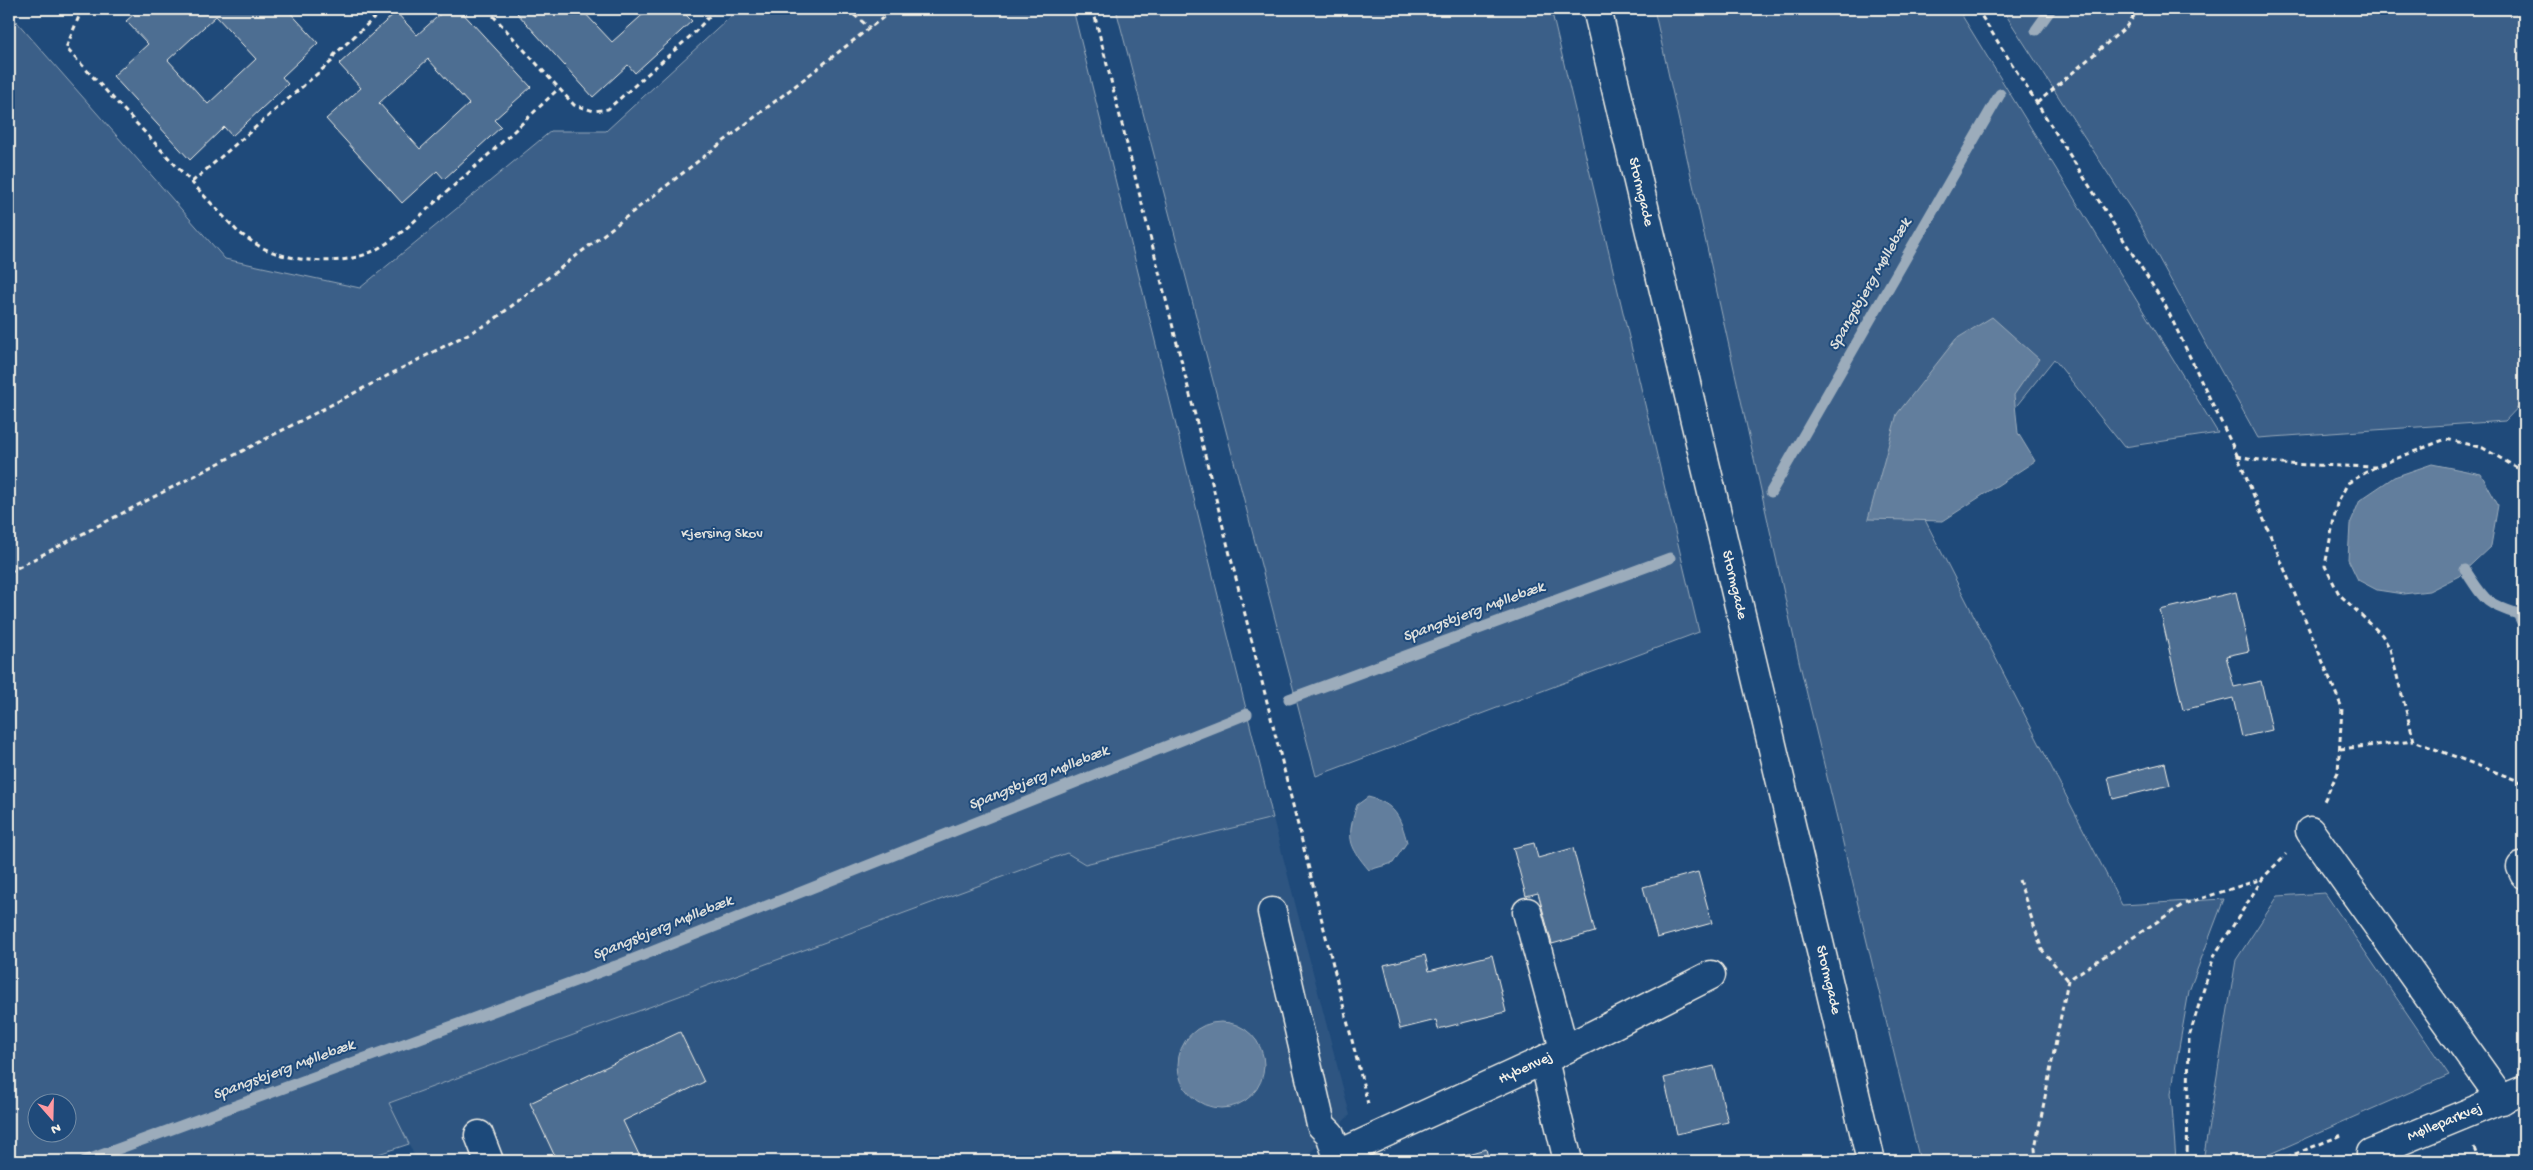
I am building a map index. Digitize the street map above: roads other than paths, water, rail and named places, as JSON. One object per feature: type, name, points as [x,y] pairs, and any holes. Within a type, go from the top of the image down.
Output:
[{"type":"street","name":"Stormgade","points":[[1597,9],[1871,1161]]},
{"type":"street","points":[[2310,831],[2513,1095]]},
{"type":"street","name":"Hybenvej","points":[[1272,912],[1322,1124],[1330,1134],[1337,1155],[1554,1055],[1711,975]]},
{"type":"street","points":[[1528,912],[1554,1055],[1568,1161]]},
{"type":"street","name":"Mølleparkvej","points":[[2372,1157],[2513,1095]]},
{"type":"street","points":[[479,1135],[489,1161]]},
{"type":"waterway","name":"Spangsbjerg Møllebæk","points":[[2036,30],[2051,9]]},
{"type":"waterway","name":"Spangsbjerg Møllebæk","points":[[1771,492],[2000,94]]},
{"type":"waterway","name":"Spangsbjerg Møllebæk","points":[[1289,699],[1670,558]]},
{"type":"waterway","points":[[2465,570],[2486,599],[2498,607],[2518,614],[2524,626]]},
{"type":"waterway","name":"Spangsbjerg Møllebæk","points":[[85,1161],[616,966],[1247,714]]},
{"type":"park label","name":"Kjersing Skov","points":[[722,534]]}]
